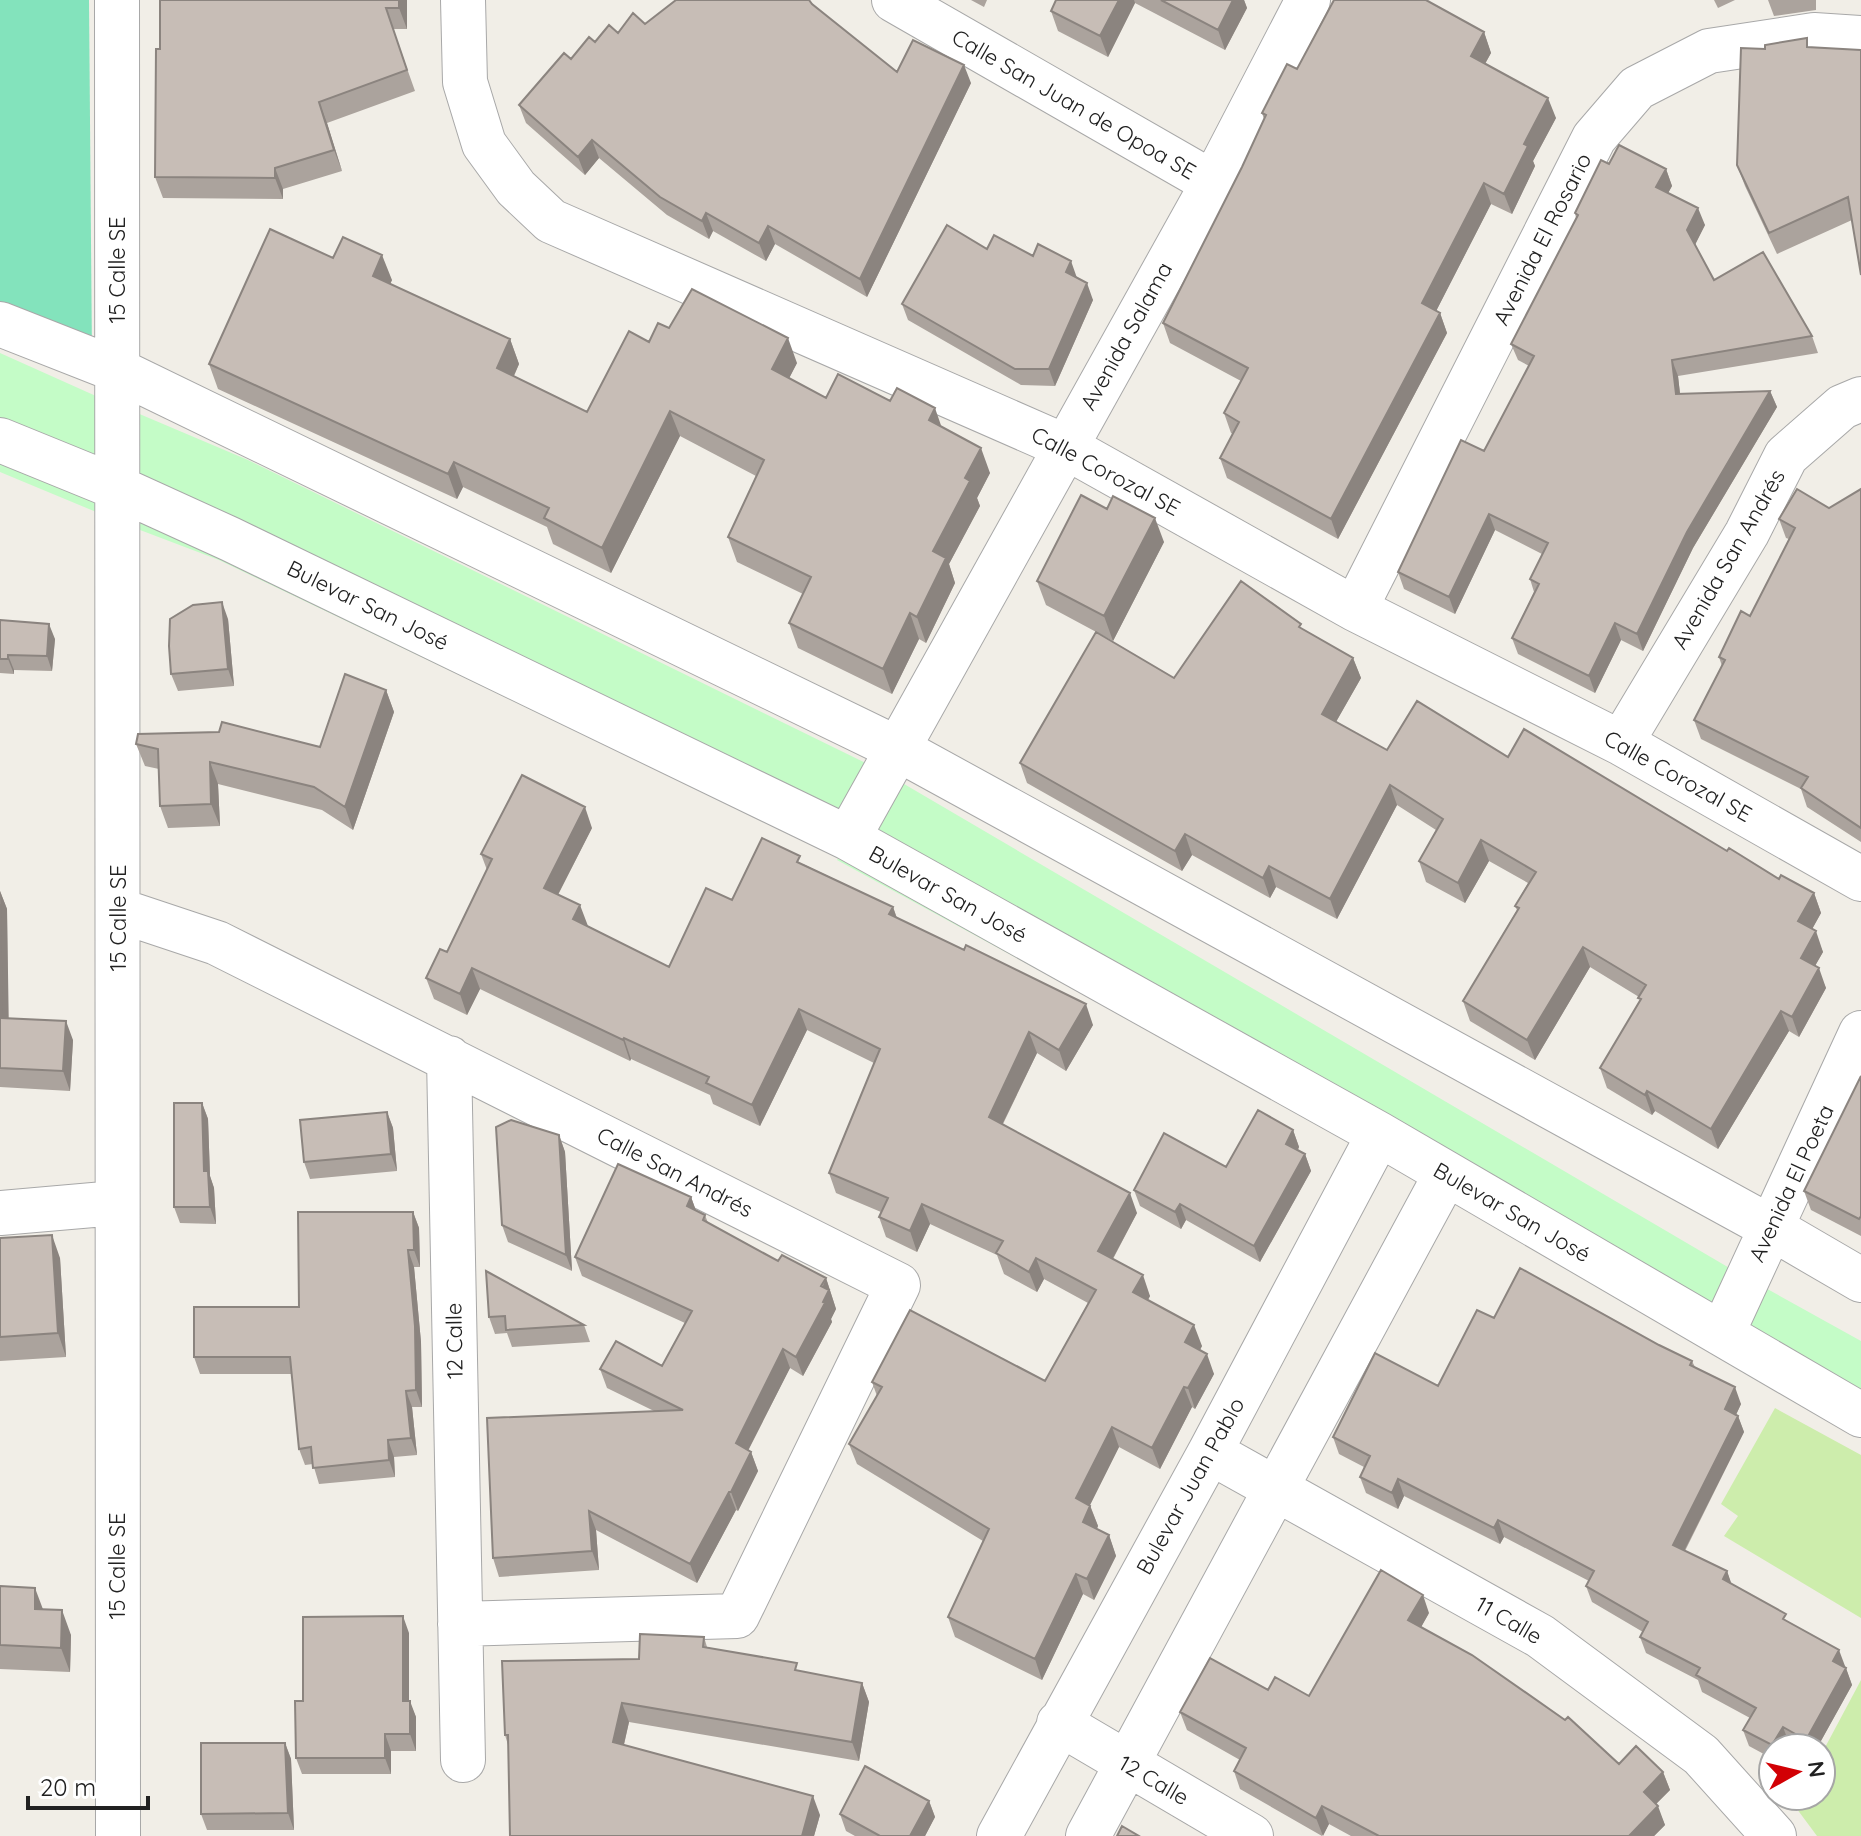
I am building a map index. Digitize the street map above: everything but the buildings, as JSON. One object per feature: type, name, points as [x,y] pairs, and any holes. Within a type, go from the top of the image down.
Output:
[{"type":"street","name":"15 Calle SE","points":[[117,0],[118,1836]]},
{"type":"street","name":"Calle Corozal SE","points":[[463,0],[465,82],[484,144],[516,188],[551,221],[1064,446],[1355,609],[1621,743],[1861,879]]},
{"type":"street","name":"Calle San Juan de Opoa SE","points":[[894,0],[1213,183]]},
{"type":"street","name":"Avenida Salama","points":[[848,838],[1213,183],[1308,0]]},
{"type":"street","name":"Avenida El Rosario","points":[[1355,609],[1594,138],[1637,88],[1709,51],[1814,35],[1861,38]]},
{"type":"street","points":[[0,324],[117,370],[898,749],[1770,1227],[1861,1280]]},
{"type":"street","name":"Avenida San Andrés","points":[[1621,743],[1747,533],[1786,456],[1842,407],[1861,399]]},
{"type":"street","name":"Bulevar San José","points":[[0,440],[118,488],[259,552],[848,838],[1379,1134],[1861,1415]]},
{"type":"street","name":"Calle San Andrés","points":[[118,910],[217,943],[898,1285],[737,1616],[460,1624]]},
{"type":"street","name":"Avenida El Poeta","points":[[1722,1334],[1861,1033]]},
{"type":"street","name":"12 Calle","points":[[449,1058],[463,1760]]},
{"type":"street","name":"Bulevar Juan Pablo","points":[[999,1836],[1210,1452],[1379,1134]]},
{"type":"street","points":[[1088,1836],[1446,1174]]},
{"type":"street","points":[[0,1213],[116,1203]]},
{"type":"street","name":"11 Calle","points":[[1210,1452],[1540,1636],[1701,1755],[1774,1836]]},
{"type":"street","name":"12 Calle","points":[[1059,1723],[1251,1836]]},
{"type":"green space","points":[[0,0],[89,0],[92,359],[0,319]]},
{"type":"green space","points":[[0,353],[116,405],[113,519],[0,472]]},
{"type":"green space","points":[[123,407],[248,460],[886,773],[835,855],[219,560],[119,522]]},
{"type":"green space","points":[[887,774],[1726,1266],[1861,1341],[1861,1419],[837,860]]},
{"type":"green space","points":[[1775,1408],[1861,1455],[1861,1618],[1724,1536],[1738,1516],[1721,1504]]},
{"type":"green space","points":[[1861,1680],[1861,1836],[1817,1836],[1799,1812],[1837,1812],[1837,1732],[1833,1732]]}]
